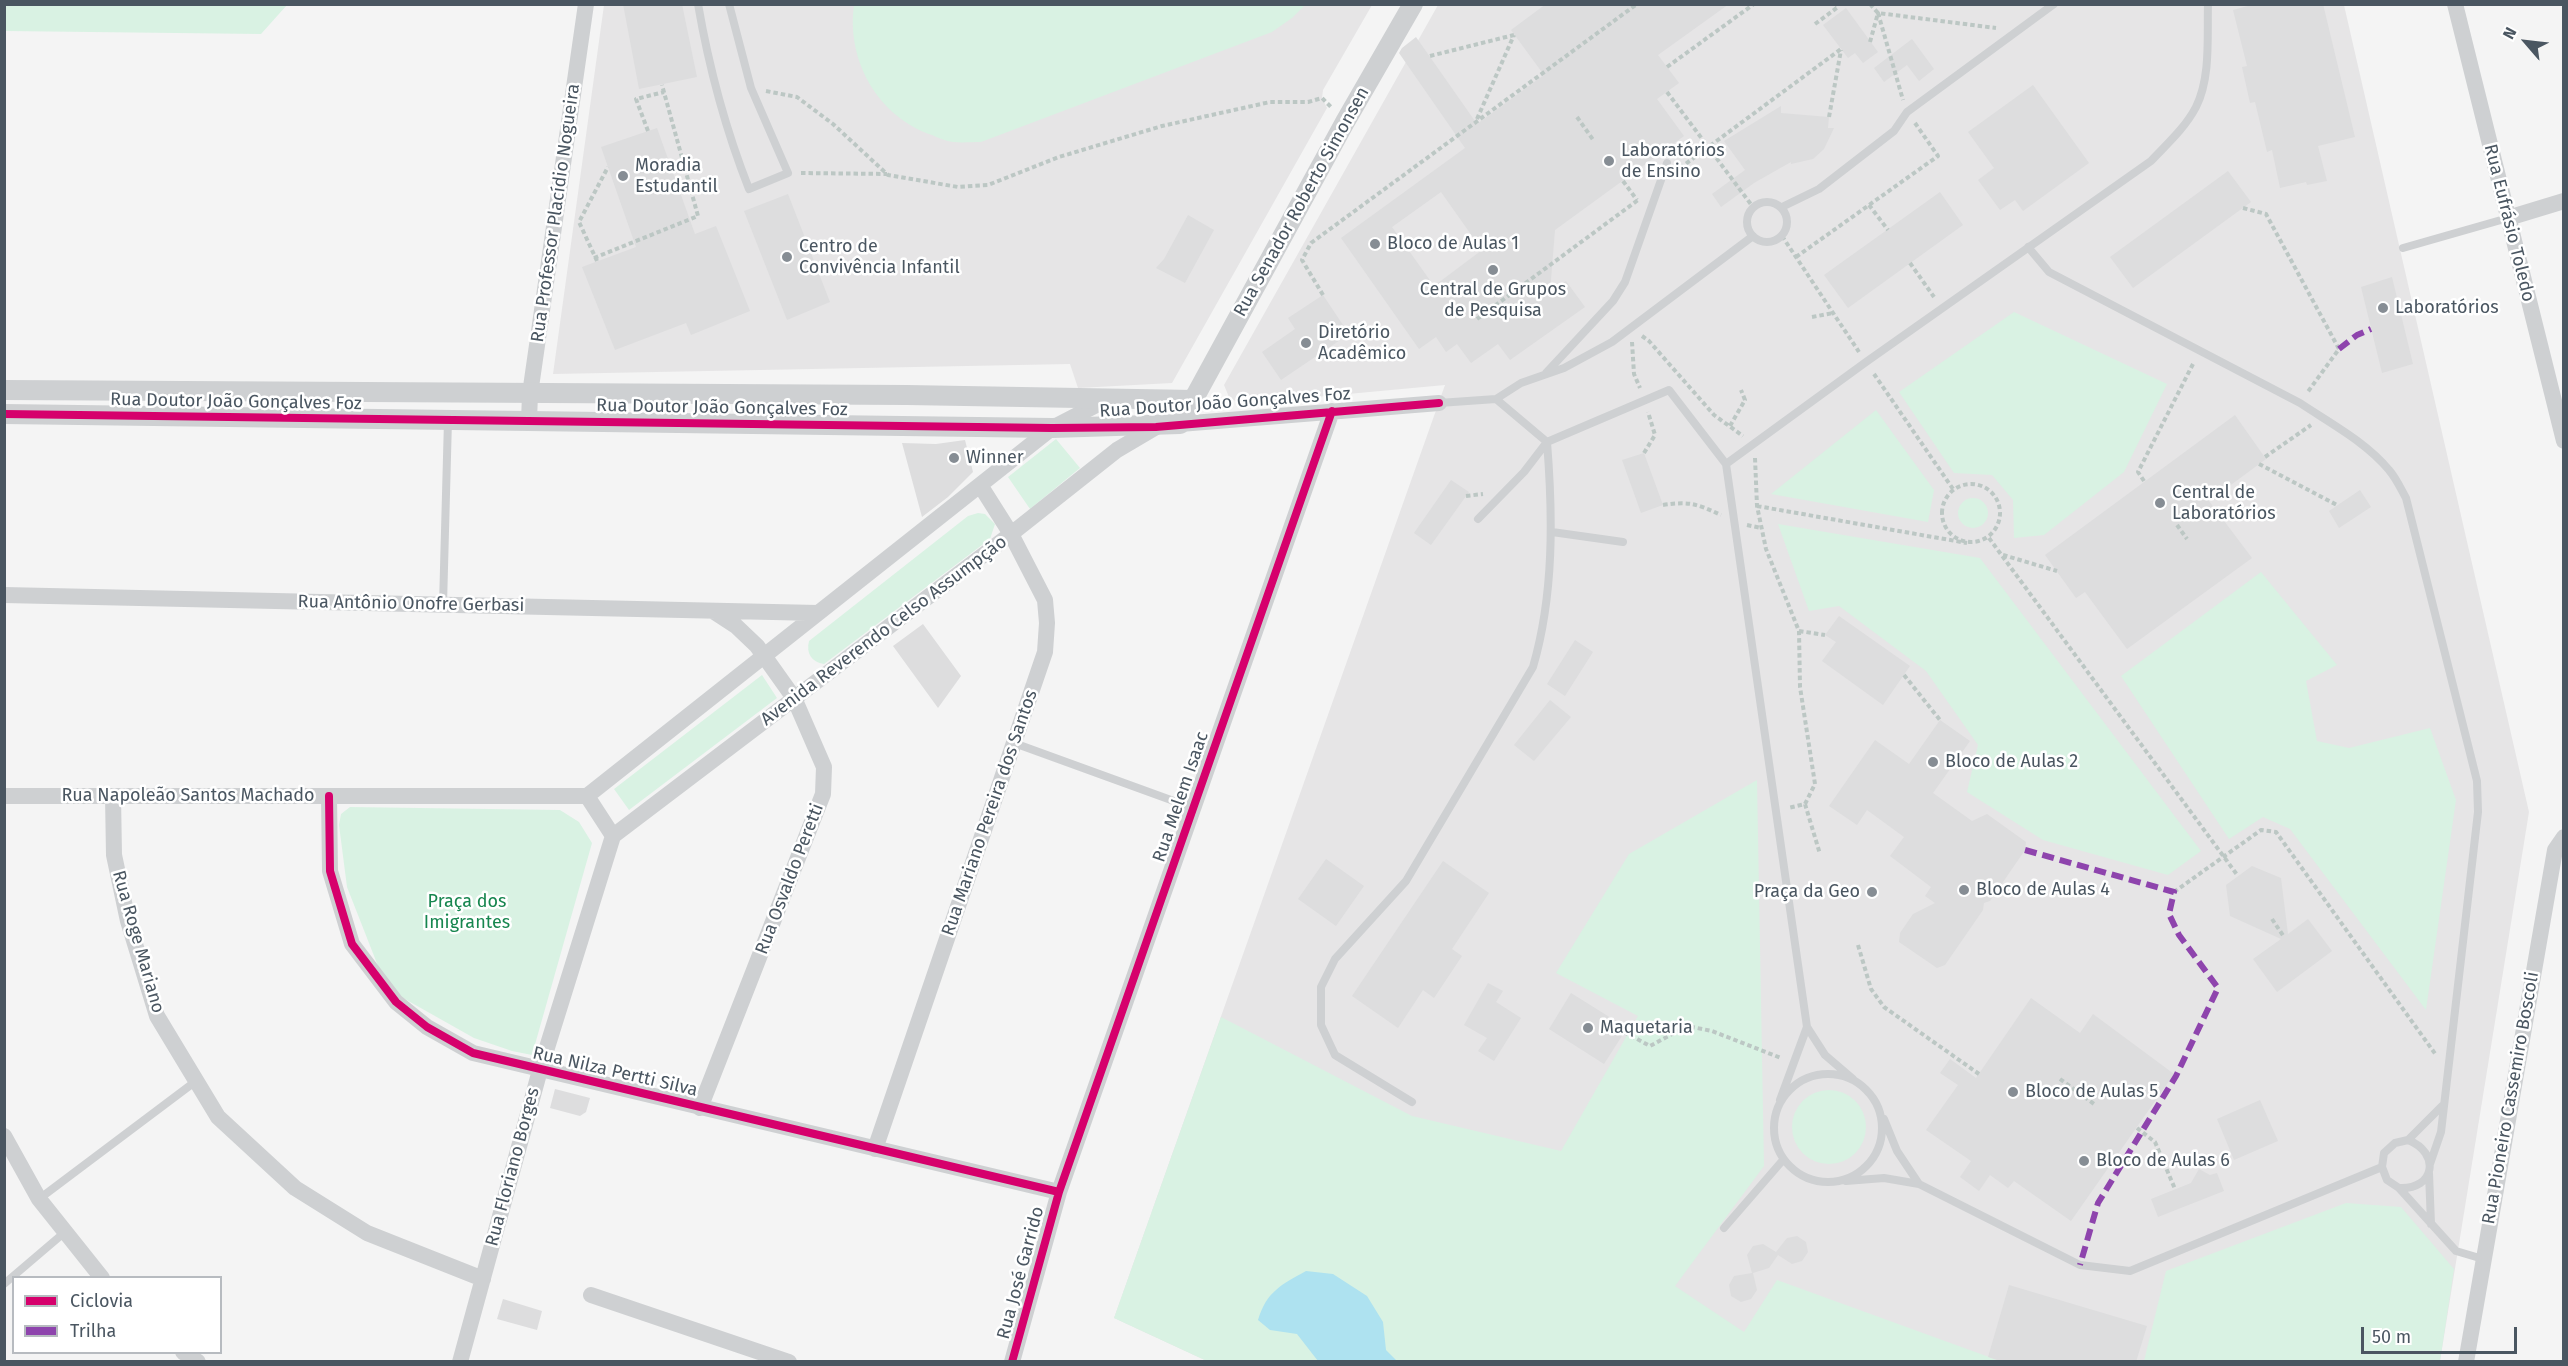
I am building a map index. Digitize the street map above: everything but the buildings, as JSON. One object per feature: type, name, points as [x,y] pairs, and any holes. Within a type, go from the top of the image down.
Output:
[{"type":"street","name":"Rua Professor Placídio Nogueira","points":[[529,421],[530,394],[586,4]]},
{"type":"street","name":"Rua Senador Roberto Simonsen","points":[[1180,424],[1345,122],[1413,4]]},
{"type":"street","name":"Rua Eufrásio Toledo","points":[[2455,4],[2564,441]]},
{"type":"street","points":[[2508,218],[2564,201]]},
{"type":"street","name":"Rua Doutor João Gonçalves Foz","points":[[4,390],[1194,400],[1219,421]]},
{"type":"street","points":[[613,836],[587,796],[1052,428],[1110,398]]},
{"type":"street","name":"Rua Doutor João Gonçalves Foz","points":[[4,414],[1052,428],[1156,427],[1439,403]]},
{"type":"street","name":"Rua Melem Isaac","points":[[1059,1192],[1332,411]]},
{"type":"street","name":"Avenida Reverendo Celso Assumpção","points":[[613,836],[1011,534],[1117,450],[1156,427]]},
{"type":"street","name":"Rua Mariano Pereira dos Santos","points":[[875,1149],[1045,652],[1047,623],[1045,600],[1011,534],[980,484]]},
{"type":"street","name":"Rua Antônio Onofre Gerbasi","points":[[4,595],[818,613]]},
{"type":"street","name":"Rua Osvaldo Peretti","points":[[700,1108],[823,794],[824,767],[794,698],[764,656],[736,626],[712,611]]},
{"type":"street","name":"Rua Napoleão Santos Machado","points":[[4,796],[587,796]]},
{"type":"street","name":"Rua Roge Mariano","points":[[113,796],[114,855],[128,921],[157,1016],[218,1117],[295,1188],[367,1233],[483,1279]]},
{"type":"street","name":"Rua Nilza Pertti Silva","points":[[328,796],[330,871],[352,944],[396,1002],[428,1028],[473,1053],[1059,1192]]},
{"type":"street","name":"Rua Floriano Borges","points":[[460,1362],[540,1070],[613,836]]},
{"type":"street","name":"Rua Pioneiro Cassemiro Boscoli","points":[[2466,1362],[2555,850],[2564,837]]},
{"type":"street","points":[[4,1136],[39,1199],[100,1276]]},
{"type":"street","name":"Rua José Garrido","points":[[1012,1362],[1059,1192]]},
{"type":"street","points":[[591,1295],[789,1362]]},
{"type":"street","points":[[185,1354],[198,1362]]},
{"type":"lane","points":[[698,4],[715,91],[749,189],[788,173],[751,88],[729,4]]},
{"type":"lane","points":[[1782,207],[1819,189],[1894,131],[1907,112],[2054,4]]},
{"type":"lane","points":[[1726,464],[2151,161],[2180,132],[2197,105],[2206,72],[2208,4]]},
{"type":"lane","points":[[1544,375],[1613,301],[1625,282],[1666,163]]},
{"type":"lane","points":[[1767,201],[1782,207],[1788,222],[1782,236],[1767,242],[1753,236],[1747,222],[1753,207],[1767,201]]},
{"type":"lane","points":[[2403,248],[2508,218]]},
{"type":"lane","points":[[1439,403],[1496,399],[1521,383],[1564,368],[1631,329],[1753,236]]},
{"type":"lane","points":[[2028,247],[2049,272],[2300,403],[2323,418],[2360,443],[2389,470],[2406,498],[2478,781],[2478,812],[2442,1106],[2441,1132],[2425,1180],[2418,1186],[2399,1188]]},
{"type":"lane","points":[[1478,519],[1524,472],[1547,442],[1669,390],[1726,464],[1807,1027],[1825,1055],[1870,1092],[1897,1151],[1919,1184]]},
{"type":"lane","points":[[1412,1102],[1335,1055],[1321,1025],[1321,987],[1335,959],[1406,881],[1533,667],[1544,630],[1552,532],[1547,442],[1496,399]]},
{"type":"lane","points":[[443,605],[448,420]]},
{"type":"lane","points":[[1552,532],[1623,542]]},
{"type":"lane","points":[[1014,743],[1193,808]]},
{"type":"lane","points":[[1807,1027],[1792,1062],[1773,1133],[1783,1160],[1797,1174],[1819,1183],[1884,1178],[1919,1184],[2080,1265],[2130,1271],[2382,1167]]},
{"type":"lane","points":[[1779,1104],[1799,1082],[1829,1073],[1853,1079]]},
{"type":"lane","points":[[39,1199],[196,1081]]},
{"type":"lane","points":[[2408,1140],[2442,1106]]},
{"type":"lane","points":[[1846,1181],[1870,1164],[1882,1141],[1881,1112]]},
{"type":"lane","points":[[2431,1224],[2430,1168],[2427,1153],[2420,1144],[2408,1140],[2395,1143],[2385,1153],[2382,1167],[2387,1180],[2399,1188],[2431,1224],[2456,1251],[2483,1259]]},
{"type":"lane","points":[[1724,1228],[1783,1160]]},
{"type":"lane","points":[[13,1276],[65,1232]]},
{"type":"path","points":[[1323,295],[1302,260],[1311,243],[1637,4]]},
{"type":"path","points":[[1667,67],[1754,4]]},
{"type":"path","points":[[1815,24],[1838,7],[1836,4]]},
{"type":"path","points":[[1796,257],[1938,156],[1907,112],[1878,13],[1870,4]]},
{"type":"path","points":[[1878,13],[2018,31]]},
{"type":"path","points":[[1870,42],[1878,13]]},
{"type":"path","points":[[1430,56],[1514,35],[1476,122]]},
{"type":"path","points":[[1829,117],[1841,49]]},
{"type":"path","points":[[608,168],[579,222],[595,259],[698,216],[662,85]]},
{"type":"path","points":[[751,88],[797,97],[832,124],[888,174]]},
{"type":"path","points":[[648,131],[636,99],[664,92]]},
{"type":"path","points":[[1667,92],[1753,207]]},
{"type":"path","points":[[788,173],[888,174],[958,187],[988,185],[1059,157],[1162,126],[1270,102],[1308,102],[1322,98],[1345,122]]},
{"type":"path","points":[[1577,117],[1594,141]]},
{"type":"path","points":[[1623,181],[1637,201]]},
{"type":"path","points":[[1869,205],[1888,230]]},
{"type":"path","points":[[2243,208],[2266,214],[2339,349],[2300,403]]},
{"type":"path","points":[[1782,236],[1953,489]]},
{"type":"path","points":[[1910,263],[1942,308]]},
{"type":"path","points":[[1812,317],[1833,313]]},
{"type":"path","points":[[1631,329],[1649,341],[1714,415],[1755,444],[1757,506],[1766,549],[1799,631],[1800,687],[1815,784],[1805,804],[1820,854]]},
{"type":"path","points":[[2144,482],[2138,472],[2200,351]]},
{"type":"path","points":[[1730,426],[1745,400],[1741,390]]},
{"type":"path","points":[[2265,457],[2323,418]]},
{"type":"path","points":[[2259,464],[2337,505]]},
{"type":"path","points":[[1757,506],[1967,543],[1989,538],[2001,518],[1996,495],[1976,483],[1953,489],[1941,509],[1947,532],[1967,543]]},
{"type":"path","points":[[1664,506],[1686,501],[1735,522]]},
{"type":"path","points":[[2176,525],[2187,539]]},
{"type":"path","points":[[1989,538],[2238,876]]},
{"type":"path","points":[[2002,555],[2057,571]]},
{"type":"path","points":[[1799,631],[1825,634]]},
{"type":"path","points":[[1904,675],[1940,720]]},
{"type":"path","points":[[1776,811],[1805,804]]},
{"type":"path","points":[[2174,892],[2261,830],[2276,832],[2447,1070]]},
{"type":"path","points":[[2272,919],[2284,937]]},
{"type":"path","points":[[1858,945],[1871,988],[1884,1007],[1978,1074]]},
{"type":"path","points":[[1624,1032],[1650,1046],[1687,1026],[1712,1031],[1792,1062]]},
{"type":"path","points":[[2060,1079],[2094,1104]]},
{"type":"path","points":[[2137,1128],[2155,1142],[2175,1189]]},
{"type":"shaded area","points":[[604,5],[1372,5],[1323,90],[1322,98],[1327,108],[1172,383],[1078,388],[1070,364],[553,374]]},
{"type":"shaded area","points":[[1438,5],[2344,5],[2529,812],[2440,1361],[1209,1362],[1114,1318],[1445,385],[1240,404],[1229,397],[1224,385]]},
{"type":"green space","points":[[5,4],[287,5],[261,34],[5,31]]},
{"type":"green space","points":[[854,4],[1305,5],[1292,18],[1272,32],[981,142],[953,142],[913,127],[881,100],[861,66],[855,46]]},
{"type":"green space","points":[[2014,312],[2167,384],[2124,472],[2044,535],[2014,538],[2013,500],[1992,475],[1954,473],[1899,392]]},
{"type":"green space","points":[[1876,410],[1934,490],[1928,522],[1771,494]]},
{"type":"green space","points":[[1056,439],[1080,468],[1030,509],[1008,477]]},
{"type":"green space","points":[[1973,498],[1984,502],[1988,513],[1984,524],[1973,528],[1962,524],[1958,513],[1962,502]]},
{"type":"green space","points":[[978,513],[985,514],[995,524],[990,539],[824,664],[813,659],[809,653],[809,641],[968,516]]},
{"type":"green space","points":[[1778,524],[1980,558],[2201,851],[2168,875],[2043,840],[1967,792],[1978,745],[1926,671],[1839,606],[1809,611]]},
{"type":"green space","points":[[2261,572],[2337,665],[2306,681],[2317,741],[2349,748],[2430,728],[2456,800],[2426,1010],[2290,829],[2263,817],[2229,839],[2121,676]]},
{"type":"green space","points":[[762,675],[777,698],[629,810],[614,789]]},
{"type":"green space","points":[[1757,780],[1764,1166],[1675,1286],[1744,1332],[1777,1280],[2000,1361],[1209,1362],[1114,1318],[1221,1017],[1412,1116],[1561,1151],[1638,1016],[1556,973],[1629,854]]},
{"type":"green space","name":"Praça dos Imigrantes","points":[[350,807],[560,810],[579,822],[592,843],[532,1055],[474,1038],[387,989],[347,887],[339,825],[341,814]]},
{"type":"green space","points":[[1829,1090],[1843,1093],[1855,1101],[1863,1113],[1866,1127],[1863,1141],[1855,1153],[1843,1161],[1829,1164],[1815,1161],[1803,1153],[1795,1141],[1792,1127],[1795,1113],[1803,1101],[1815,1093]]},
{"type":"green space","points":[[2346,1203],[2401,1207],[2454,1269],[2440,1361],[2144,1361],[2166,1271]]},
{"type":"water","points":[[1306,1271],[1333,1274],[1367,1296],[1383,1322],[1386,1350],[1397,1361],[1318,1361],[1297,1334],[1270,1330],[1258,1320],[1270,1296]]},
{"type":"marked path","points":[[2339,349],[2357,335],[2371,329]]},
{"type":"marked path","points":[[2025,850],[2174,892],[2169,914],[2179,935],[2218,988],[2176,1076],[2098,1203],[2080,1265]]},
{"type":"cycle path","points":[[4,414],[1052,428],[1156,427],[1439,403]]},
{"type":"cycle path","points":[[1012,1362],[1059,1192],[1332,411]]},
{"type":"cycle path","points":[[329,796],[330,871],[352,944],[396,1002],[427,1027],[473,1053],[1059,1192]]},
{"type":"place","name":"Laboratórios de Ensino","points":[[1609,161]]},
{"type":"place","name":"Moradia Estudantil","points":[[623,176]]},
{"type":"place","name":"Bloco de Aulas 1","points":[[1375,244]]},
{"type":"place","name":"Centro de Convivência Infantil","points":[[787,257]]},
{"type":"place","name":"Central de Grupos de Pesquisa","points":[[1493,270]]},
{"type":"place","name":"Laboratórios","points":[[2383,308]]},
{"type":"place","name":"Diretório Acadêmico","points":[[1306,343]]},
{"type":"place","name":"Winner","points":[[954,458]]},
{"type":"place","name":"Central de Laboratórios","points":[[2160,503]]},
{"type":"place","name":"Bloco de Aulas 2","points":[[1933,762]]},
{"type":"place","name":"Bloco de Aulas 4","points":[[1964,890]]},
{"type":"place","name":"Praça da Geo","points":[[1872,892]]},
{"type":"place","name":"Maquetaria","points":[[1588,1028]]},
{"type":"place","name":"Bloco de Aulas 5","points":[[2013,1092]]},
{"type":"place","name":"Bloco de Aulas 6","points":[[2084,1161]]}]
